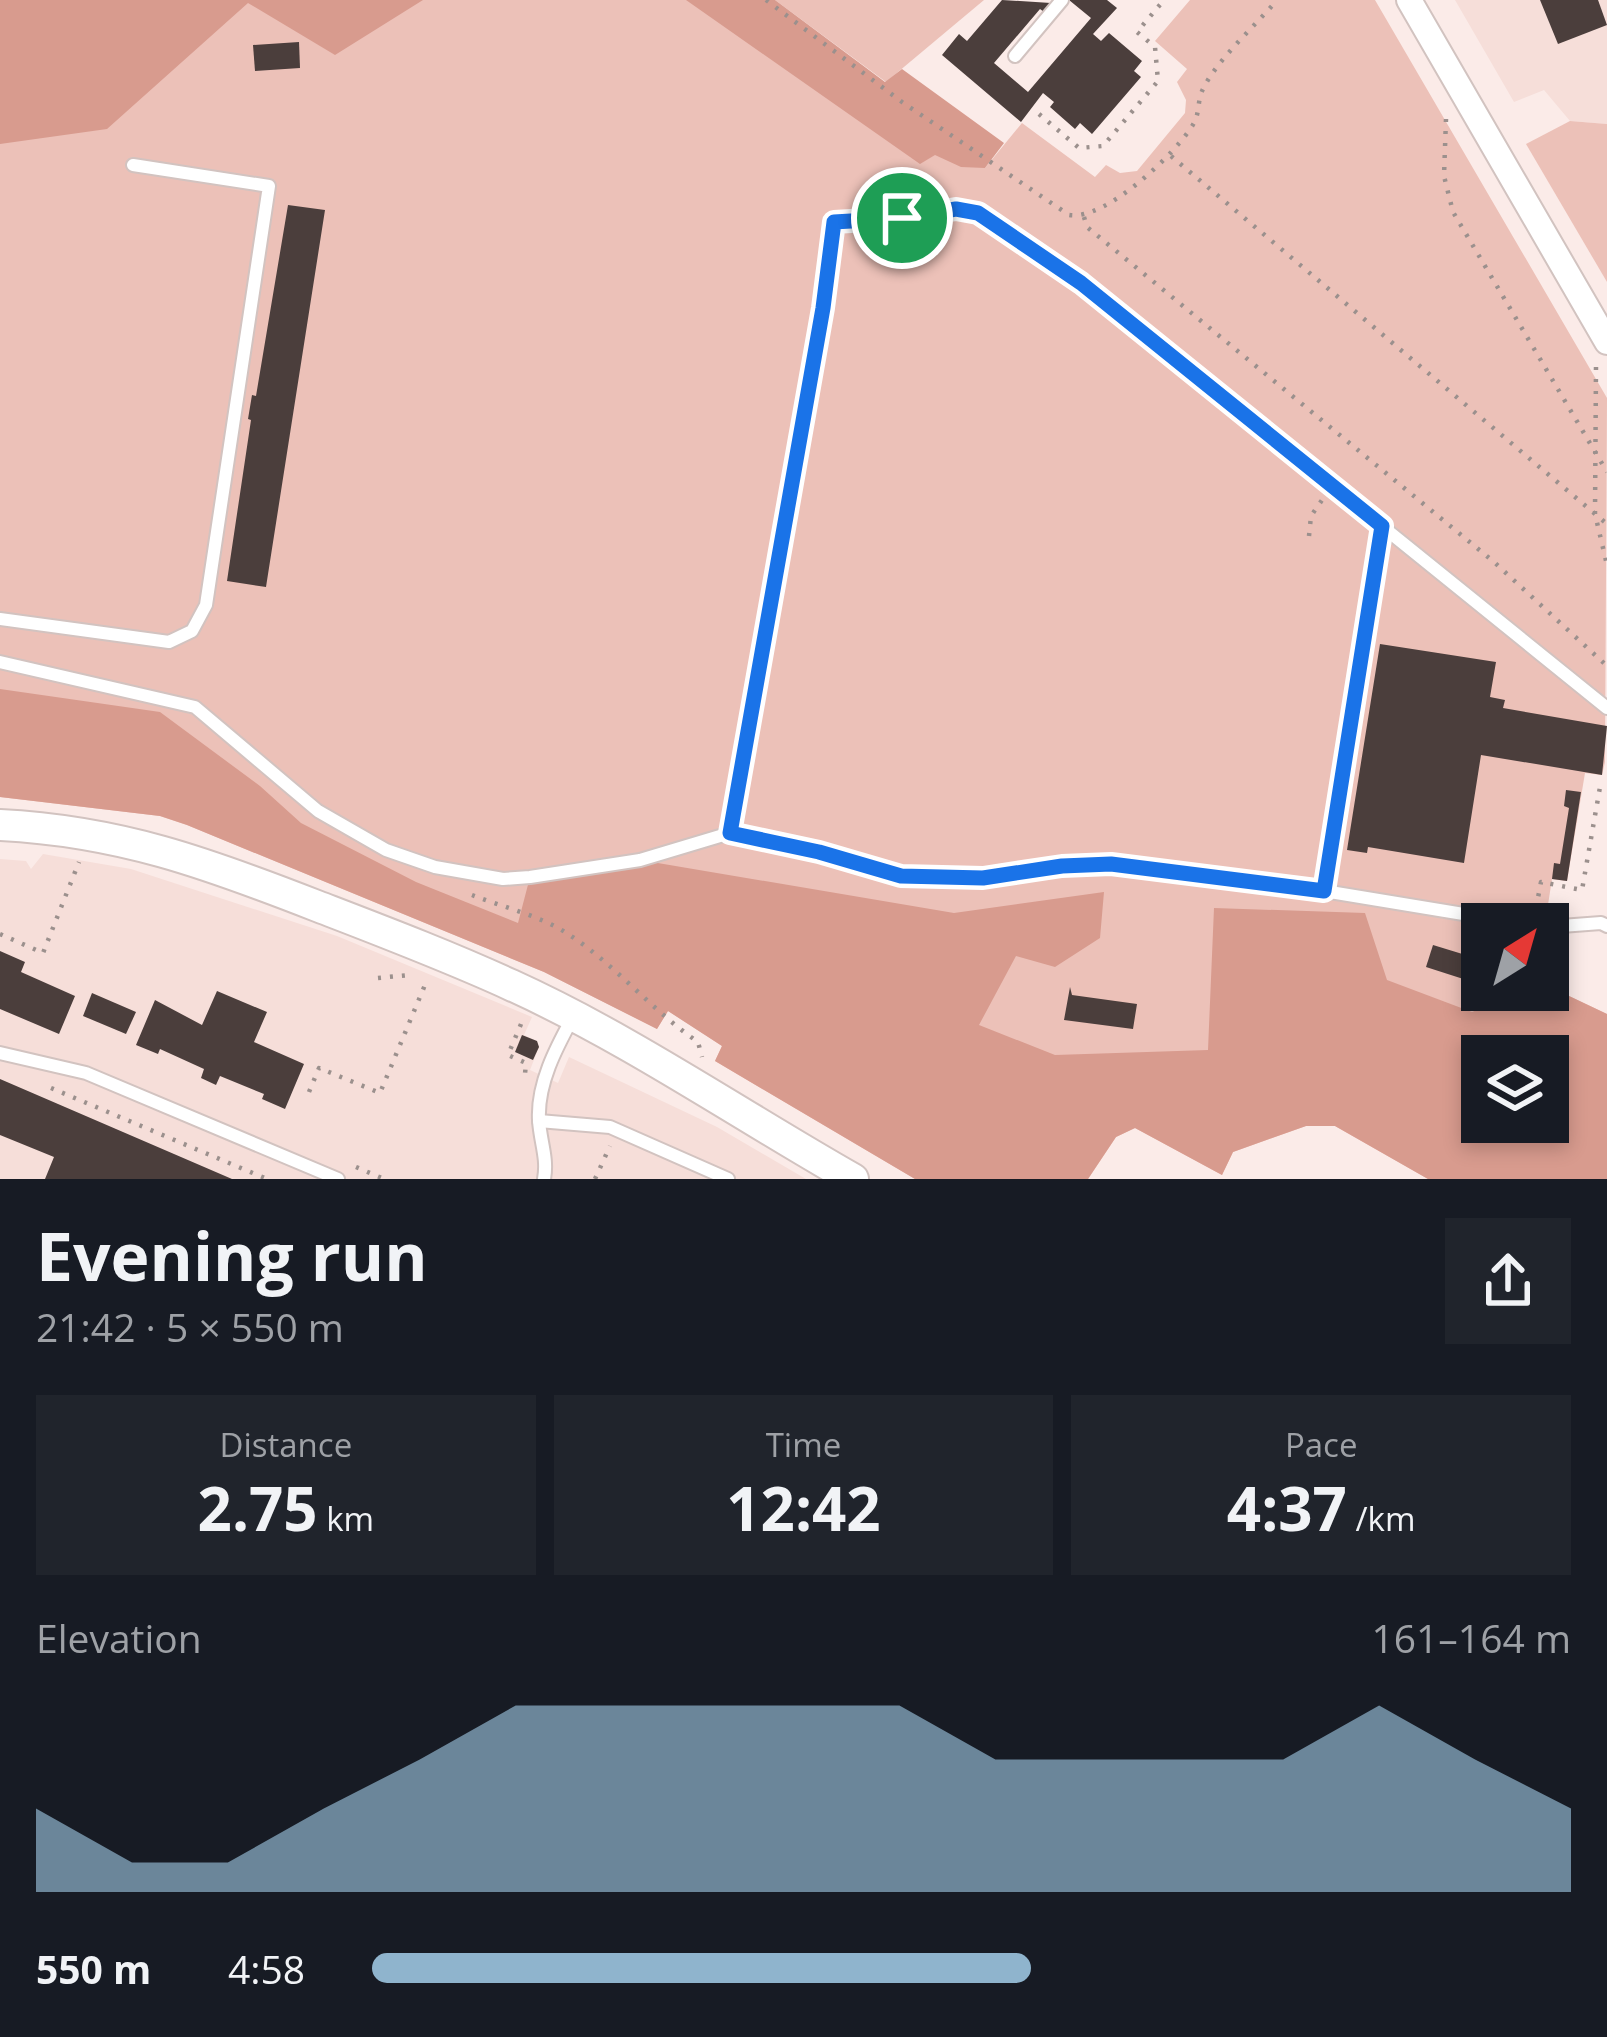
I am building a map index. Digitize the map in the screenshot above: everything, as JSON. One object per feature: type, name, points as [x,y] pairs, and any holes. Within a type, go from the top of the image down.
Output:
[{"type":"street","points":[[1409,0],[1607,342]]},
{"type":"street","points":[[0,825],[112,837],[202,861],[512,985],[853,1179]]},
{"type":"lane","points":[[1015,56],[1062,0]]},
{"type":"lane","points":[[0,619],[169,642],[192,631],[206,605],[269,186],[133,165]]},
{"type":"lane","points":[[730,833],[834,222],[956,209],[978,213],[1081,283],[1607,708]]},
{"type":"lane","points":[[0,662],[195,707],[318,811],[386,850],[435,867],[503,879],[640,860],[730,833],[901,876],[983,878],[1111,864],[1461,913]]},
{"type":"lane","points":[[1569,925],[1605,921]]},
{"type":"lane","points":[[544,1179],[547,1165],[539,1121],[544,1078],[573,1017]]},
{"type":"lane","points":[[0,1053],[86,1073],[338,1179]]},
{"type":"lane","points":[[539,1121],[618,1130],[728,1179]]},
{"type":"path","points":[[766,0],[920,115],[1069,214],[1084,217],[1110,203],[1170,155],[1198,118],[1204,86],[1277,0]]},
{"type":"path","points":[[1151,0],[1163,1]]},
{"type":"path","points":[[1039,114],[1079,148],[1103,146],[1158,81],[1155,47],[1137,32],[1163,1]]},
{"type":"path","points":[[1446,115],[1444,176],[1454,212],[1607,472]]},
{"type":"path","points":[[1170,155],[1607,524]]},
{"type":"path","points":[[1084,217],[1087,226],[1493,562],[1607,666]]},
{"type":"path","points":[[1596,367],[1595,514],[1607,565]]},
{"type":"path","points":[[1309,536],[1311,516],[1333,486]]},
{"type":"path","points":[[1324,891],[1382,526]]},
{"type":"path","points":[[1535,903],[1541,882],[1582,890],[1600,787],[1607,786]]},
{"type":"path","points":[[0,934],[43,952],[80,862]]},
{"type":"path","points":[[457,889],[566,932],[625,979],[663,1018],[698,1042],[703,1061]]},
{"type":"path","points":[[309,1092],[319,1068],[380,1093],[427,980],[415,974],[378,977]]},
{"type":"path","points":[[522,1021],[508,1055],[526,1064]]},
{"type":"path","points":[[36,1083],[267,1179]]},
{"type":"path","points":[[596,1179],[618,1130]]},
{"type":"shaded area","points":[[0,0],[760,0],[985,168],[1022,123],[1095,177],[1106,165],[1120,173],[1137,171],[1185,113],[1186,100],[1177,82],[1187,69],[1155,41],[1190,0],[1375,0],[1607,398],[1602,775],[1585,773],[1567,881],[1552,879],[1548,903],[1461,903],[1461,1011],[1569,1011],[1569,996],[1607,1014],[1607,1179],[1428,1179],[1335,1126],[1306,1126],[1233,1152],[1222,1175],[1135,1128],[1116,1137],[1088,1179],[915,1179],[715,1061],[722,1046],[668,1011],[657,1029],[544,972],[160,816],[0,797]]},
{"type":"shaded area","points":[[0,0],[423,0],[335,55],[248,3],[107,129],[0,144]]},
{"type":"shaded area","points":[[686,0],[775,0],[885,82],[902,69],[1004,143],[985,168],[961,167],[935,155],[920,164]]},
{"type":"shaded area","points":[[775,0],[984,0],[886,82]]},
{"type":"shaded area","points":[[1455,0],[1607,0],[1607,124],[1570,121],[1544,90],[1514,102]]},
{"type":"shaded area","points":[[1570,121],[1607,124],[1607,282],[1526,144]]},
{"type":"shaded area","points":[[0,689],[160,712],[260,786],[301,823],[416,882],[518,923],[530,877],[640,860],[954,913],[1104,892],[1100,938],[1055,967],[1016,956],[979,1025],[1055,1055],[1208,1050],[1214,908],[1365,913],[1387,980],[1461,1011],[1569,1011],[1569,996],[1607,1014],[1607,1179],[1428,1179],[1335,1126],[1306,1126],[1233,1152],[1222,1175],[1135,1128],[1116,1137],[1088,1179],[915,1179],[715,1061],[722,1046],[668,1011],[657,1029],[544,972],[160,816],[0,797]]},
{"type":"shaded area","points":[[43,854],[131,869],[337,936],[532,1017],[524,1035],[539,1047],[530,1070],[558,1083],[569,1057],[717,1127],[806,1179],[0,1179],[0,859],[26,861],[31,869]]},
{"type":"building","points":[[1002,0],[1051,3],[1044,12],[1040,9],[994,63],[1028,92],[1091,18],[1069,0],[1107,0],[1117,8],[1093,34],[1101,41],[1109,33],[1142,61],[1134,71],[1141,77],[1092,134],[1080,123],[1075,129],[1050,107],[1054,102],[1043,93],[1021,122],[942,55],[959,34],[967,41]]},
{"type":"building","points":[[1540,0],[1598,0],[1607,25],[1558,44]]},
{"type":"building","points":[[299,42],[300,68],[255,71],[253,45]]},
{"type":"building","points":[[288,205],[325,210],[266,587],[227,581],[248,419],[252,395],[256,396]]},
{"type":"building","points":[[1380,644],[1496,662],[1490,697],[1505,700],[1503,708],[1607,726],[1602,775],[1481,755],[1464,863],[1368,847],[1367,853],[1347,850]]},
{"type":"building","points":[[1566,790],[1581,792],[1567,881],[1552,879],[1554,863],[1560,864],[1569,808],[1564,806]]},
{"type":"building","points":[[1433,945],[1461,954],[1461,978],[1426,967]]},
{"type":"building","points":[[0,951],[25,962],[21,972],[75,996],[59,1034],[0,1009]]},
{"type":"building","points":[[1070,987],[1072,995],[1137,1004],[1133,1029],[1064,1020]]},
{"type":"building","points":[[217,991],[267,1012],[254,1042],[304,1064],[285,1109],[262,1099],[264,1094],[220,1076],[216,1085],[201,1078],[204,1069],[160,1049],[158,1054],[136,1045],[155,1000],[202,1025]]},
{"type":"building","points":[[92,993],[136,1012],[126,1034],[83,1016]]},
{"type":"building","points":[[522,1035],[537,1041],[533,1060],[515,1052]]},
{"type":"building","points":[[0,1079],[232,1179],[45,1179],[54,1157],[0,1135]]},
{"type":"route","points":[[956,209],[978,213],[1081,283],[1382,526],[1324,891],[1111,864],[983,878],[901,876],[730,833],[834,222],[902,218],[956,209]]}]
